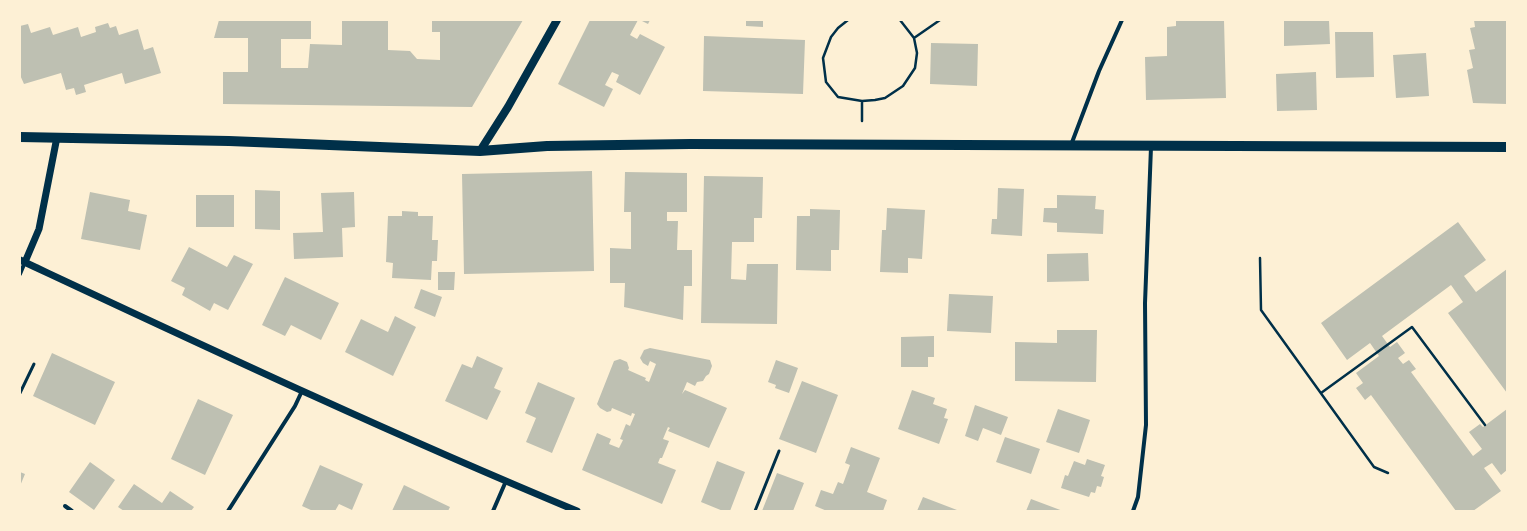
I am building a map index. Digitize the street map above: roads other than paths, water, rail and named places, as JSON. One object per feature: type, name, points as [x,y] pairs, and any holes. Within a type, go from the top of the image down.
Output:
[{"type":"main road","points":[[480,151],[508,107],[557,20]]},
{"type":"main road","points":[[20,137],[229,141],[480,151],[547,146],[690,144],[1507,147]]},
{"type":"street","points":[[1071,145],[1099,71],[1122,20]]},
{"type":"street","points":[[20,274],[23,261],[39,229],[57,137]]},
{"type":"street","points":[[1133,511],[1138,497],[1146,425],[1145,303],[1151,146]]},
{"type":"street","points":[[23,261],[302,391],[506,482],[577,511]]},
{"type":"street","points":[[228,511],[295,406],[302,391]]},
{"type":"street","points":[[493,511],[506,482]]},
{"type":"street","points":[[65,506],[72,511]]},
{"type":"lane","points":[[20,393],[34,364]]},
{"type":"lane","points":[[755,511],[779,451]]}]
